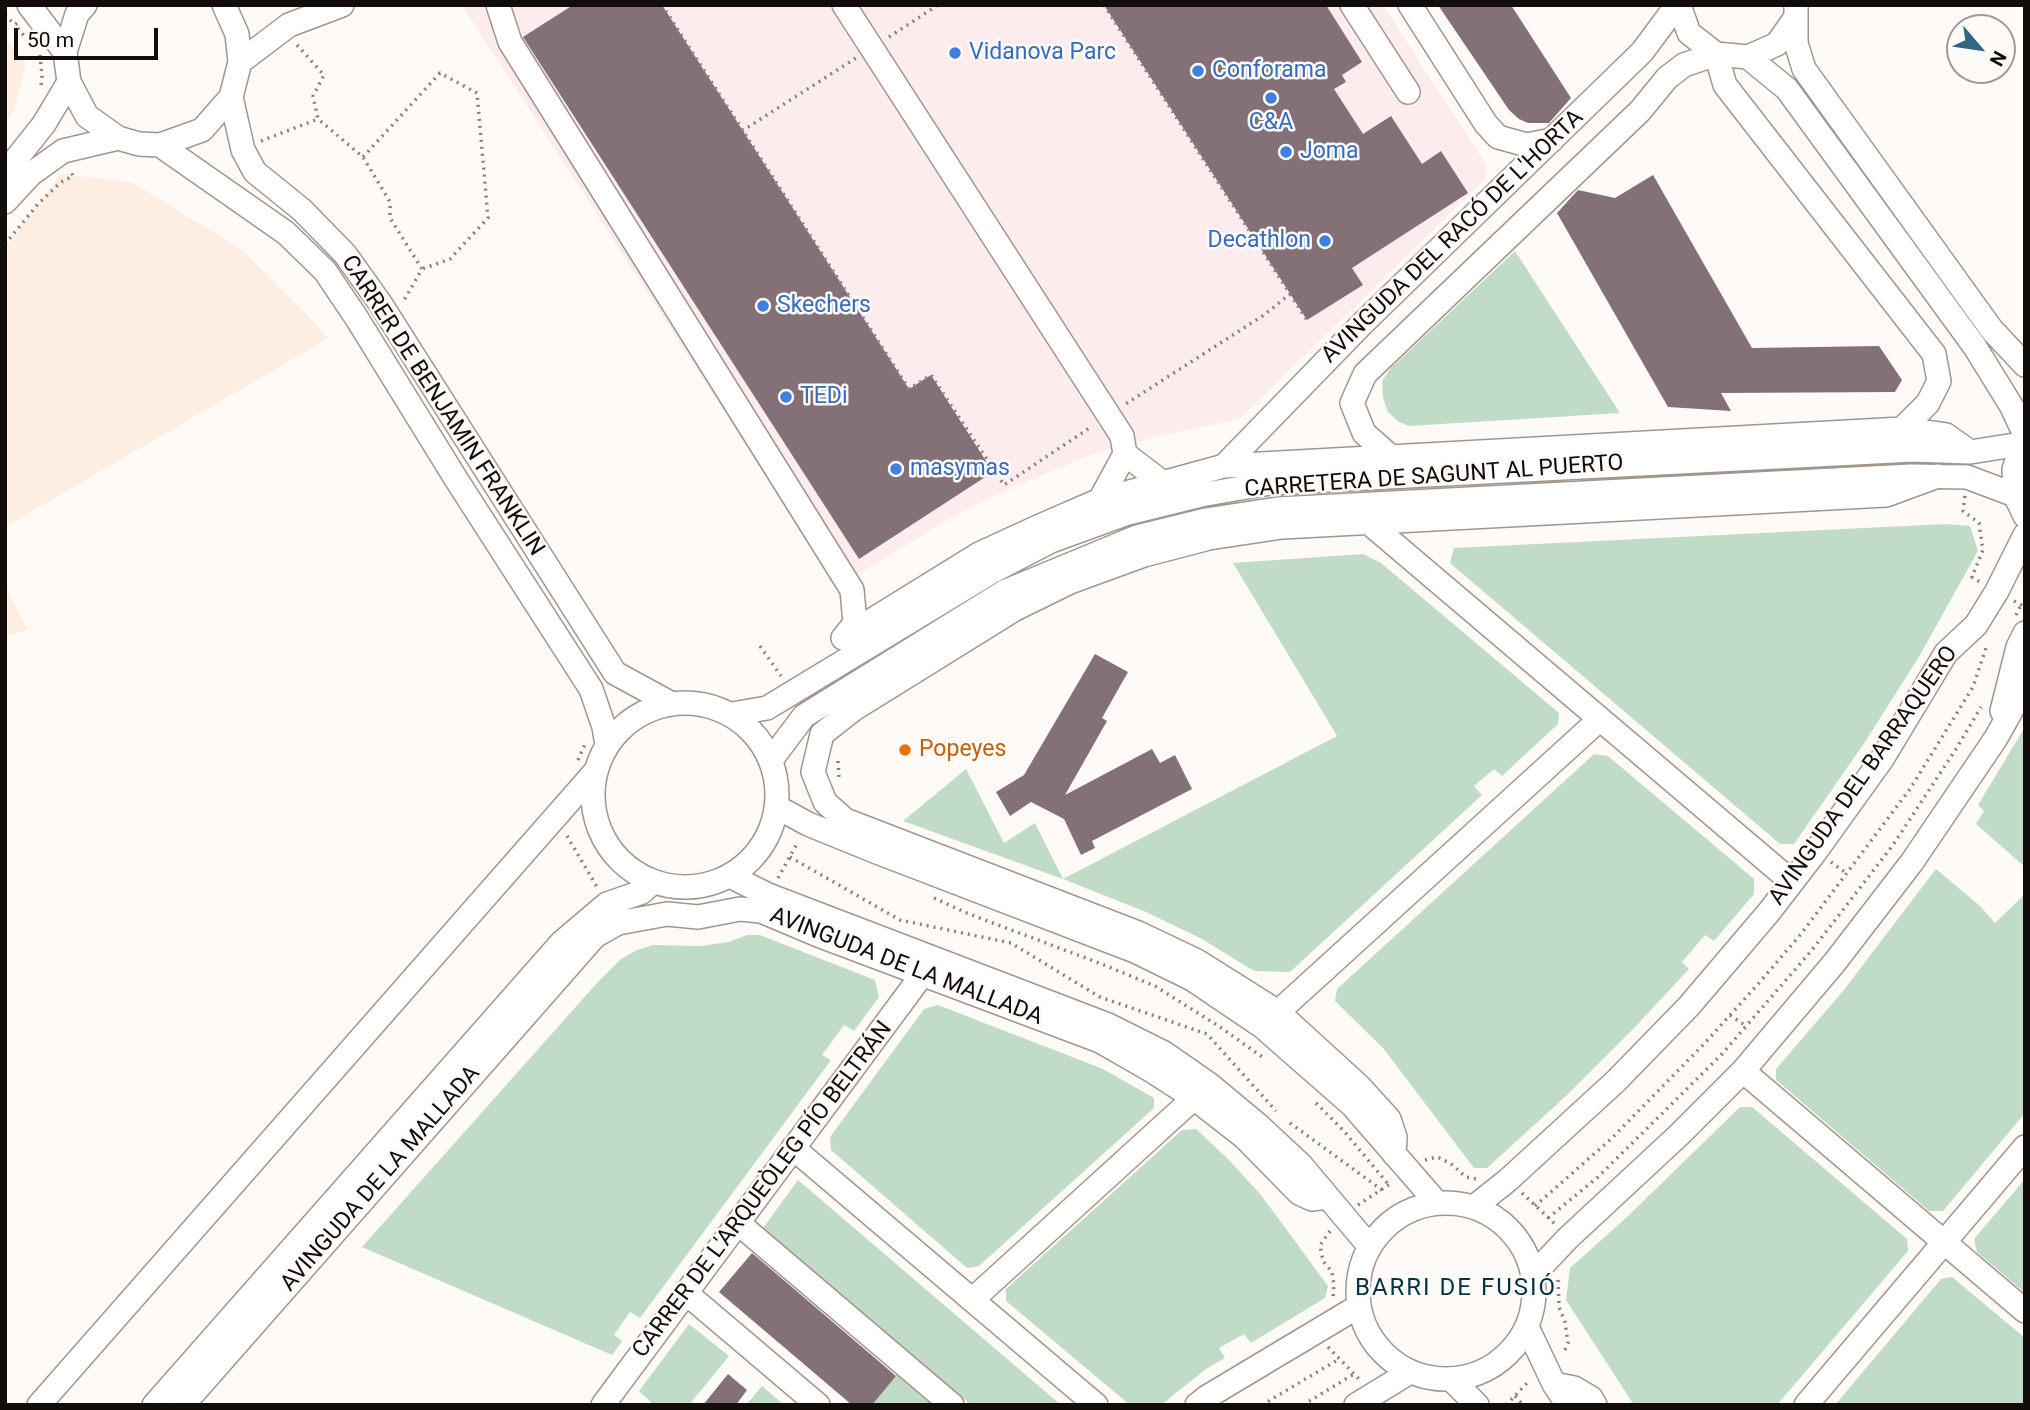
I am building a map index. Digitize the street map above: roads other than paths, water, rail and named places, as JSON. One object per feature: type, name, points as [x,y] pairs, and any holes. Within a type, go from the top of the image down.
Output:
[{"type":"street","points":[[85,5],[77,15],[65,52],[69,82],[87,116],[118,138],[139,144],[160,145],[202,130],[231,97],[240,62],[237,34],[224,5]]},
{"type":"street","points":[[240,62],[289,24],[342,5]]},
{"type":"street","points":[[498,5],[510,42],[852,590],[855,623],[843,638],[832,670]]},
{"type":"street","points":[[844,5],[1122,436],[1125,454],[1100,500]]},
{"type":"street","points":[[1352,5],[1408,92]]},
{"type":"street","points":[[1410,5],[1497,137],[1527,145],[1552,140]]},
{"type":"street","points":[[1678,5],[1689,33],[1716,54],[1748,57],[1777,44],[1796,11]]},
{"type":"street","name":"AVINGUDA DEL RACÓ DE L'HORTA","points":[[1224,466],[1362,324],[1642,52],[1678,5]]},
{"type":"street","points":[[30,8],[65,52]]},
{"type":"street","points":[[1796,11],[1797,43],[1804,69],[1992,330],[2025,365]]},
{"type":"street","points":[[1716,54],[1726,85],[1934,354],[1939,381],[1927,403],[1902,429]]},
{"type":"street","name":"AVINGUDA DEL RACÓ DE L'HORTA","points":[[1390,456],[1364,433],[1352,403],[1365,374],[1640,111],[1667,78],[1684,65],[1716,54]]},
{"type":"street","points":[[1748,57],[1787,89],[1796,100],[1975,347],[2012,407],[2024,439],[2014,469],[2015,495],[2025,516]]},
{"type":"street","points":[[5,173],[44,124],[69,82]]},
{"type":"street","name":"CARRER DE BENJAMIN FRANKLIN","points":[[231,97],[243,150],[255,172],[302,211],[345,254],[380,303],[615,673],[670,703]]},
{"type":"street","points":[[5,202],[31,174],[63,151],[118,138]]},
{"type":"street","name":"CARRER DE BENJAMIN FRANKLIN","points":[[160,145],[286,233],[324,271],[356,317],[591,689],[607,745]]},
{"type":"street","points":[[843,638],[979,554],[1100,500],[1224,466],[1902,429],[1946,435],[1970,452]]},
{"type":"street","name":"CARRETERA DE SAGUNT AL PUERTO","points":[[732,714],[766,708],[793,694],[993,571],[1051,541],[1128,513],[1201,495],[1270,483],[1913,450],[1970,452],[2024,439]]},
{"type":"street","points":[[1125,454],[1163,483]]},
{"type":"street","name":"CARRETERA DE SAGUNT AL PUERTO","points":[[771,760],[804,716],[1004,592],[1137,537],[1206,520],[1277,509],[1911,476],[1967,477],[2015,495]]},
{"type":"street","points":[[1401,1163],[1389,1119],[1359,1086],[1278,1012],[1197,961],[1138,933],[845,820],[825,802],[813,772],[822,734],[873,697],[1015,609],[1070,582],[1144,555],[1209,538],[1282,527],[1886,495],[1938,476]]},
{"type":"street","points":[[1368,522],[1792,882]]},
{"type":"street","name":"AVINGUDA DEL BARRAQUERO","points":[[1474,1207],[1508,1180],[1616,1081],[1689,1006],[1792,882],[1882,759],[1946,653],[2006,601],[2025,535]]},
{"type":"street","points":[[1996,738],[2018,648],[2020,625]]},
{"type":"street","points":[[1533,1275],[1568,1237],[1680,1134],[1743,1071],[1835,962],[1912,862],[1996,738],[2025,686]]},
{"type":"street","points":[[840,695],[873,697]]},
{"type":"street","points":[[39,1405],[594,773],[607,745],[634,717],[670,703],[701,703],[732,714],[754,733],[771,760],[776,779],[777,807],[772,826],[761,847],[746,864],[730,876],[714,883],[692,887],[668,886],[653,882],[628,869],[602,837],[592,798],[594,773]]},
{"type":"street","points":[[1278,1012],[1600,719]]},
{"type":"street","points":[[777,807],[808,824],[862,846],[1135,951],[1192,979],[1263,1027],[1352,1105],[1437,1203]]},
{"type":"street","points":[[862,846],[883,835]]},
{"type":"street","name":"AVINGUDA DE LA MALLADA","points":[[730,876],[768,895],[1108,1025],[1164,1054],[1210,1085],[1257,1124],[1301,1166],[1370,1247]]},
{"type":"street","points":[[154,1405],[558,946],[607,904],[642,892],[653,882]]},
{"type":"street","name":"AVINGUDA DE LA MALLADA","points":[[183,1405],[595,936],[618,923],[667,914],[698,917],[740,909],[761,911],[922,975],[1100,1041],[1195,1098],[1244,1137],[1299,1193],[1335,1206]]},
{"type":"street","points":[[807,910],[818,935]]},
{"type":"street","points":[[554,983],[558,946]]},
{"type":"street","name":"CARRER DE L'ARQUEÒLEG PÍO BELTRÁN","points":[[616,1400],[686,1293],[922,975]]},
{"type":"street","points":[[1743,1071],[2025,1311]]},
{"type":"street","points":[[972,1300],[1195,1098]]},
{"type":"street","points":[[1806,1405],[2025,1147]]},
{"type":"street","points":[[793,1149],[1096,1405]]},
{"type":"street","points":[[1437,1203],[1474,1207],[1497,1219],[1513,1233],[1524,1249],[1533,1275],[1534,1303],[1527,1327],[1514,1347],[1497,1364],[1471,1376],[1452,1380],[1429,1378],[1410,1372],[1391,1361],[1376,1346],[1364,1325],[1359,1306],[1359,1276],[1370,1247],[1380,1233],[1398,1217],[1417,1208],[1437,1203]]},
{"type":"street","points":[[738,1223],[952,1405]]},
{"type":"street","points":[[686,1293],[818,1405]]},
{"type":"street","points":[[1197,1405],[1207,1396],[1359,1306]]},
{"type":"street","points":[[1527,1327],[1549,1374],[1568,1405]]},
{"type":"street","points":[[1365,1400],[1410,1372]]},
{"type":"street","points":[[1549,1374],[1591,1398],[1595,1405]]},
{"type":"street","points":[[1452,1380],[1477,1405]]},
{"type":"place","name":"Vidanova Parc","points":[[955,53]]},
{"type":"place","name":"Conforama","points":[[1198,71]]},
{"type":"place","name":"C&A","points":[[1271,98]]},
{"type":"place","name":"Joma","points":[[1286,152]]},
{"type":"place","name":"Decathlon","points":[[1325,241]]},
{"type":"place","name":"Skechers","points":[[763,306]]},
{"type":"place","name":"TEDi","points":[[786,397]]},
{"type":"place","name":"masymas","points":[[896,469]]},
{"type":"place","name":"Popeyes","points":[[905,750]]},
{"type":"district","name":"BARRI DE FUSIÓ","points":[[1456,1289]]}]
